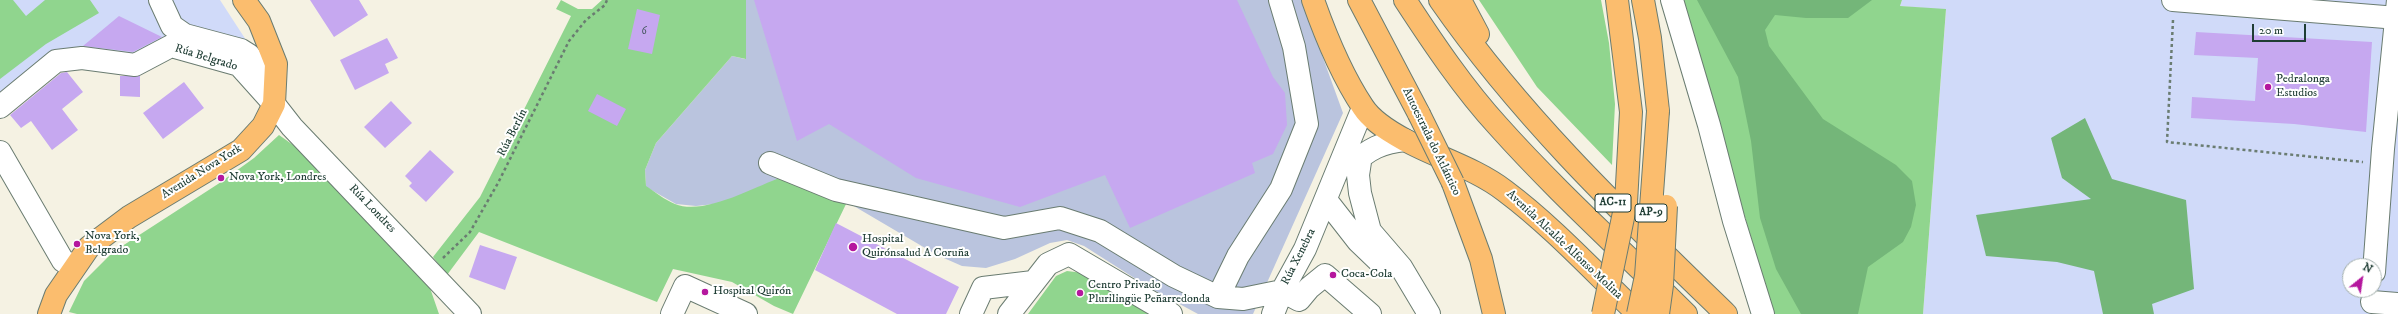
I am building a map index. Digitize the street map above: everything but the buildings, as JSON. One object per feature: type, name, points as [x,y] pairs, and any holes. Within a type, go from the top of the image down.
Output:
[{"type":"main road","name":"Avenida Nova York","points":[[49,314],[56,295],[89,246],[129,217],[241,150],[262,126],[274,104],[276,64],[259,21],[244,0]]},
{"type":"main road","name":"Avenida Alcalde Alfonso Molina","points":[[1313,0],[1328,44],[1363,108],[1380,124],[1405,140],[1484,177],[1505,191],[1538,219],[1638,314]]},
{"type":"main road","name":"Autoestrada do Atlántico","points":[[1359,0],[1419,114],[1453,183],[1481,260],[1494,314]]},
{"type":"main road","name":"AC-11","points":[[1405,0],[1428,36],[1497,126],[1603,234],[1686,314]]},
{"type":"main road","name":"AC-11","points":[[1440,0],[1504,87],[1556,145],[1726,314]]},
{"type":"main road","points":[[1460,0],[1504,87]]},
{"type":"main road","points":[[1614,314],[1620,276],[1631,112],[1617,0]]},
{"type":"main road","name":"AP-9","points":[[1638,314],[1646,276],[1658,111],[1650,38],[1642,0]]},
{"type":"main road","points":[[1658,111],[1666,207],[1662,285],[1658,314]]},
{"type":"main road","points":[[1603,314],[1626,203]]},
{"type":"street","points":[[160,0],[172,26],[186,34],[240,50],[249,55],[265,79],[276,81]]},
{"type":"street","points":[[1218,297],[1238,256],[1281,189],[1307,124],[1294,47],[1280,0]]},
{"type":"street","points":[[1672,0],[1709,125],[1734,221],[1763,314]]},
{"type":"street","points":[[2173,7],[2397,12],[2388,154],[2376,258]]},
{"type":"street","name":"Rúa Belgrado","points":[[0,107],[56,61],[82,58],[135,65],[171,46],[239,65],[274,104]]},
{"type":"street","name":"Rúa Londres","points":[[274,104],[289,124],[431,271],[451,304],[470,314]]},
{"type":"street","name":"Rúa Xenebra","points":[[1273,314],[1282,291],[1305,249],[1363,108]]},
{"type":"street","name":"Rúa Xenebra","points":[[1326,200],[1349,168],[1361,155],[1378,145],[1405,140]]},
{"type":"street","points":[[0,152],[63,260],[75,266]]},
{"type":"street","points":[[1361,155],[1358,176],[1364,236]]},
{"type":"street","points":[[770,163],[836,190],[1004,228],[1060,218],[1100,231],[1174,276],[1218,297],[1243,299],[1282,291],[1299,300],[1309,288],[1325,275],[1370,314]]},
{"type":"street","points":[[1326,200],[1364,236],[1429,314]]},
{"type":"street","points":[[1305,249],[1322,235],[1341,231],[1364,236]]},
{"type":"street","points":[[1008,314],[1048,264],[1069,254],[1172,314]]},
{"type":"street","points":[[971,314],[984,288],[1033,282]]},
{"type":"street","points":[[672,314],[685,286],[746,314]]},
{"type":"street","points":[[2372,302],[2398,304]]},
{"type":"path","name":"Rúa Berlín","points":[[431,271],[470,232],[498,183],[569,41],[586,20],[605,5],[607,0]]},
{"type":"path","points":[[2173,7],[2167,142],[2388,154]]},
{"type":"shaded area","points":[[0,0],[220,0],[246,40],[241,50],[136,61],[83,53],[0,102]]},
{"type":"shaded area","points":[[746,0],[1302,0],[1343,113],[1253,314],[1198,314],[1150,288],[1084,246],[1067,240],[1050,243],[1015,259],[986,268],[962,266],[937,255],[847,202],[715,204],[696,206],[676,204],[646,187],[645,170],[656,143],[732,56],[745,59]]},
{"type":"shaded area","points":[[1902,0],[2398,0],[2398,314],[1923,314],[1946,10],[1900,6]]},
{"type":"green space","points":[[0,0],[13,0],[26,16],[45,0],[90,0],[99,13],[46,44],[0,79]]},
{"type":"green space","points":[[561,0],[578,9],[592,9],[602,0],[746,0],[746,59],[732,56],[656,143],[645,170],[646,186],[675,204],[687,207],[700,206],[729,199],[782,177],[847,202],[793,314],[774,306],[732,282],[673,269],[657,302],[479,232],[447,275],[433,257],[480,197],[571,16],[556,9]]},
{"type":"green space","points":[[1479,0],[1601,0],[1609,43],[1615,104],[1612,165],[1537,87]]},
{"type":"green space","points":[[1681,0],[1902,0],[1900,6],[1946,9],[1923,314],[1775,314],[1773,312]]},
{"type":"green space","points":[[1697,0],[1872,0],[1848,18],[1806,18],[1775,15],[1765,30],[1769,46],[1823,119],[1896,165],[1912,181],[1916,205],[1911,227],[1903,242],[1868,267],[1858,314],[1801,314],[1776,269],[1760,218],[1751,141],[1738,77]]},
{"type":"green space","points":[[2085,118],[2112,179],[2186,200],[2194,289],[2152,304],[2154,314],[2103,314],[2094,271],[2057,262],[1986,256],[1976,215],[2091,199],[2062,178],[2051,138]]},
{"type":"green space","points":[[279,135],[303,152],[430,288],[439,314],[77,314],[69,312],[84,281],[113,252],[218,184],[254,158]]},
{"type":"green space","name":"Centro Privado Plurilingüe Peñarredonda","points":[[1067,271],[1083,273],[1154,314],[1028,314],[1056,276]]},
{"type":"place","name":"Pedralonga Estudios","points":[[2268,87]]},
{"type":"place","name":"Nova York, Londres","points":[[221,178]]},
{"type":"place","name":"Nova York, Belgrado","points":[[77,244]]},
{"type":"place","name":"Hospital Quirónsalud A Coruña","points":[[853,247]]},
{"type":"place","name":"Coca-Cola","points":[[1333,275]]},
{"type":"place","name":"Hospital Quirón","points":[[705,292]]},
{"type":"place","name":"Centro Privado Plurilingüe Peñarredonda","points":[[1080,293]]}]
